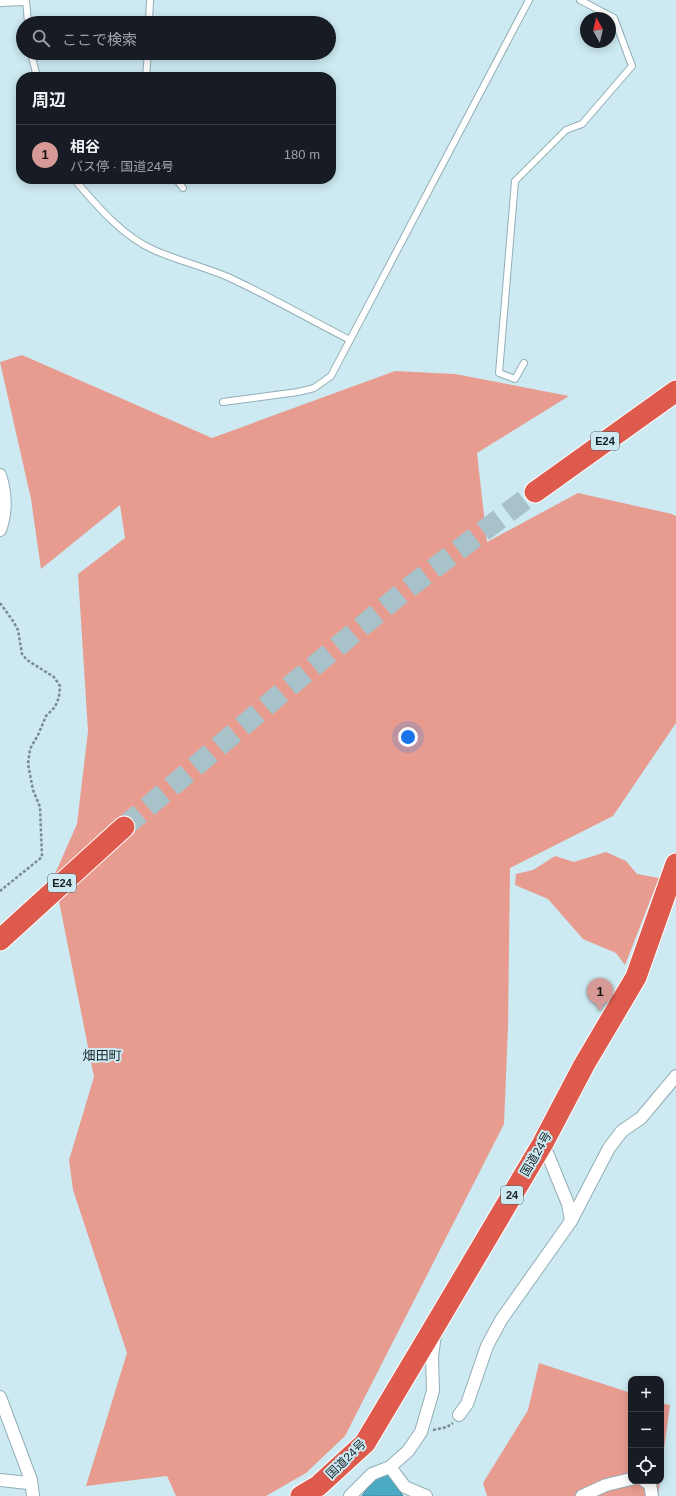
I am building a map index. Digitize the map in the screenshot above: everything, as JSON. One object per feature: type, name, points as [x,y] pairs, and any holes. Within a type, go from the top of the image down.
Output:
[{"type":"highway","name":"E24","points":[[535,492],[676,392]]},
{"type":"highway","name":"E24","points":[[0,940],[124,827]]},
{"type":"highway","name":"国道24号","points":[[301,1496],[318,1486],[365,1443],[436,1324],[543,1142],[584,1065],[636,977],[676,864]]},
{"type":"street","points":[[0,475],[4,485],[6,505],[0,530]]},
{"type":"street","points":[[459,1415],[467,1404],[487,1346],[501,1320],[571,1221],[609,1148],[622,1131],[641,1118],[676,1076]]},
{"type":"street","points":[[543,1142],[568,1204],[571,1221]]},
{"type":"street","points":[[350,1496],[372,1474],[390,1467],[408,1451],[421,1432],[433,1391],[432,1357],[436,1324]]},
{"type":"street","points":[[0,1397],[32,1480],[33,1496]]},
{"type":"street","points":[[390,1467],[407,1492],[426,1496]]},
{"type":"street","points":[[0,1480],[28,1482],[32,1480]]},
{"type":"street","points":[[582,1496],[606,1485],[628,1480]]},
{"type":"street","points":[[650,1484],[652,1496]]},
{"type":"lane","points":[[149,16],[150,0]]},
{"type":"lane","points":[[223,402],[298,392],[314,388],[331,376],[530,0]]},
{"type":"lane","points":[[524,363],[515,379],[499,372],[515,181],[566,130],[582,124],[632,66],[614,18],[580,0]]},
{"type":"lane","points":[[0,3],[26,1],[27,16]]},
{"type":"lane","points":[[33,60],[36,72]]},
{"type":"lane","points":[[146,72],[147,60]]},
{"type":"lane","points":[[78,184],[93,201],[132,237],[155,251],[227,277],[350,340]]},
{"type":"lane","points":[[180,184],[183,188]]},
{"type":"path","points":[[0,603],[18,630],[22,654],[27,660],[54,677],[60,686],[59,696],[55,707],[46,716],[30,750],[28,764],[33,790],[40,807],[42,857],[0,891]]},
{"type":"shaded area","points":[[22,355],[212,438],[395,371],[455,374],[569,396],[477,453],[487,542],[578,493],[676,516],[676,723],[613,816],[510,868],[508,1027],[504,1124],[345,1436],[306,1473],[266,1496],[176,1496],[167,1476],[86,1486],[127,1353],[73,1190],[69,1160],[94,1077],[54,876],[77,824],[88,731],[78,574],[125,538],[120,505],[41,569],[31,499],[0,362]]},
{"type":"shaded area","points":[[606,852],[626,861],[637,874],[659,878],[625,965],[616,953],[583,939],[548,899],[515,885],[516,874],[533,870],[555,856],[574,862]]},
{"type":"shaded area","points":[[539,1363],[628,1392],[628,1484],[660,1484],[658,1496],[487,1496],[483,1483],[528,1410]]},
{"type":"shaded area","points":[[664,1404],[670,1405],[664,1449]]},
{"type":"water","points":[[381,1475],[388,1475],[403,1496],[362,1496],[371,1484]]},
{"type":"tunnel","points":[[124,827],[408,588],[535,492]]},
{"type":"place","name":"相谷","points":[[600,1011]]},
{"type":"district","name":"畑田町","points":[[102,1055]]}]
